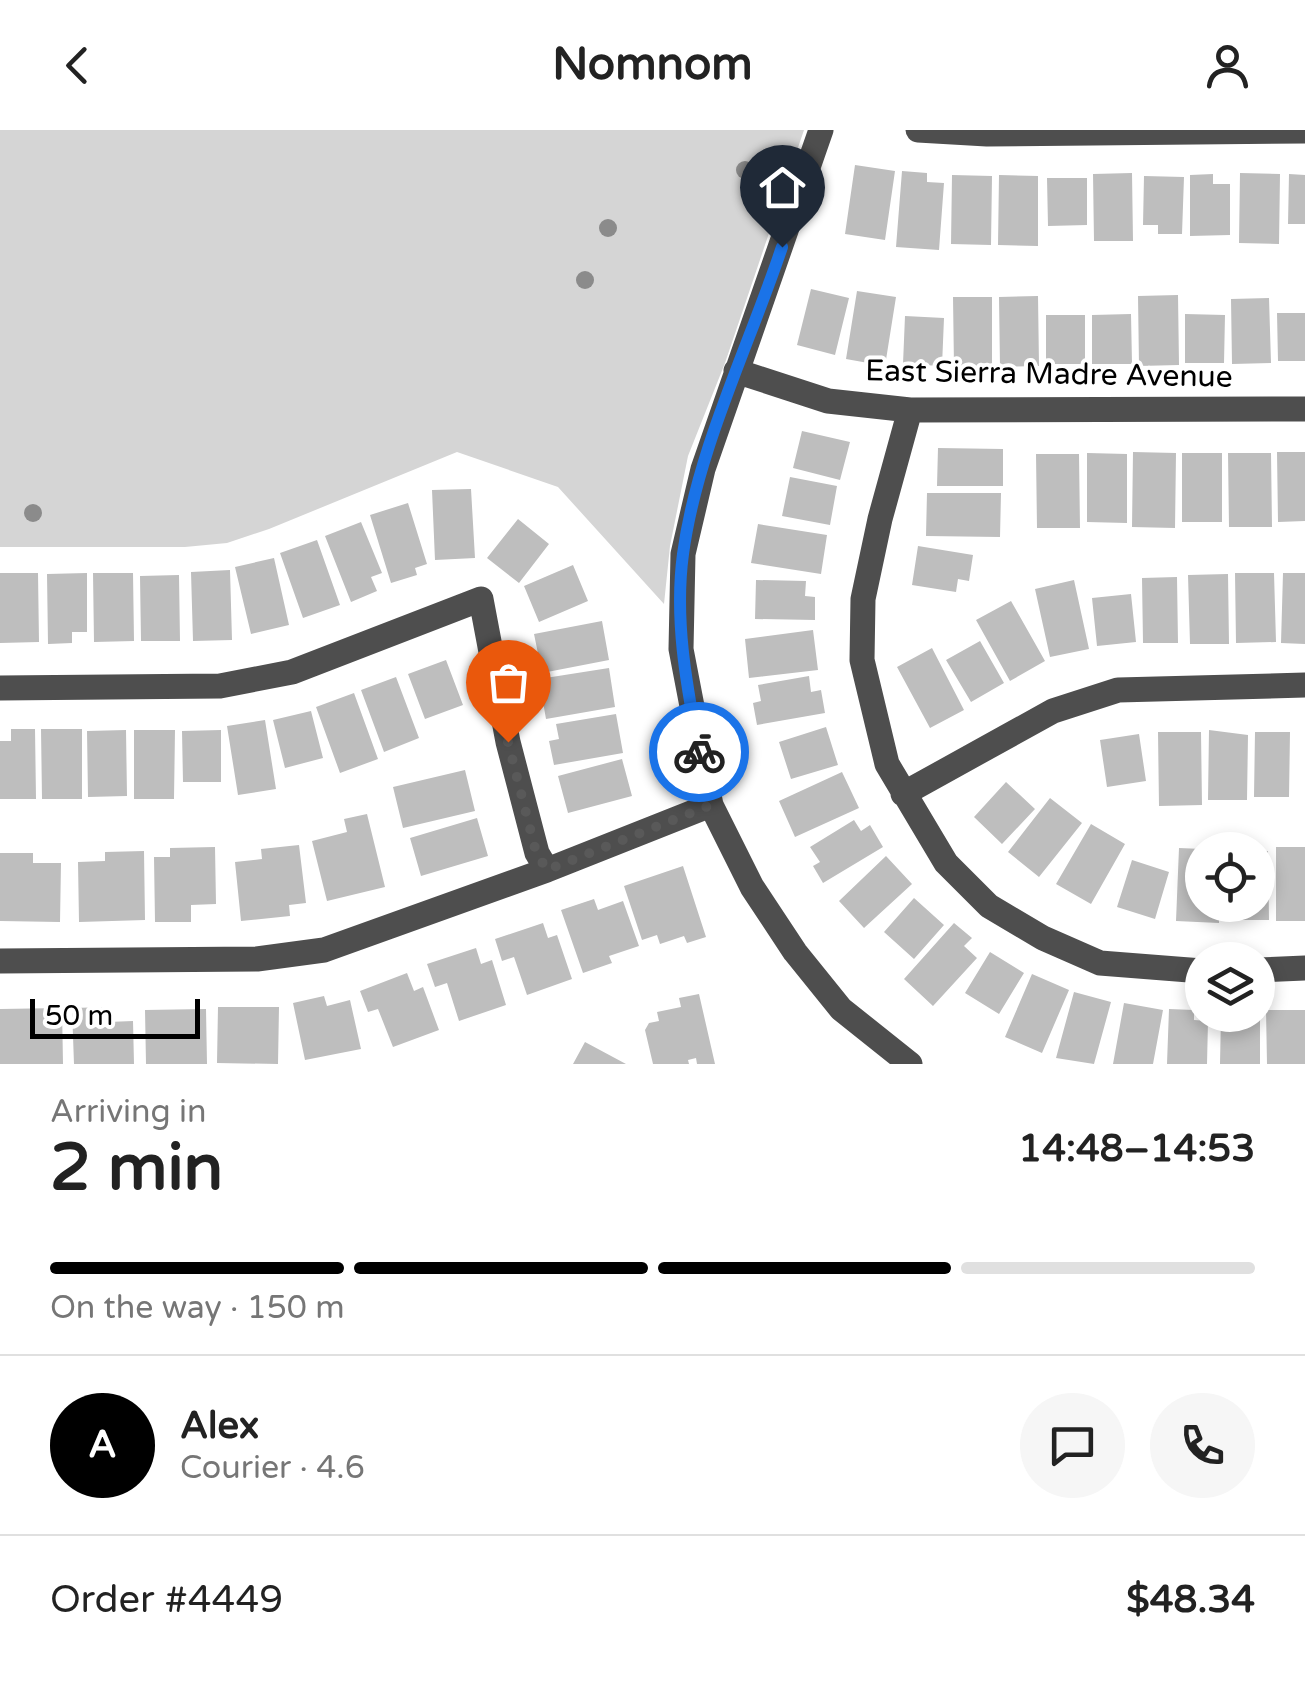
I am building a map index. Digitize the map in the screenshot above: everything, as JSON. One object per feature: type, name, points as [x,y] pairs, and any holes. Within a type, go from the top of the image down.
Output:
[{"type":"street","points":[[822,130],[703,469],[683,554],[681,649],[711,805],[752,888],[795,952],[841,1008],[910,1064]]},
{"type":"street","points":[[918,130],[987,134],[1305,131]]},
{"type":"street","name":"East Sierra Madre Avenue","points":[[736,371],[828,401],[910,410],[1305,410]]},
{"type":"street","points":[[910,410],[880,519],[864,599],[862,660],[887,764],[946,864],[989,906],[1043,938],[1100,963],[1185,970]]},
{"type":"street","points":[[0,688],[220,686],[292,672],[481,599],[508,742],[536,852],[547,870]]},
{"type":"street","points":[[904,794],[1053,712],[1118,690],[1305,685]]},
{"type":"street","points":[[0,961],[257,959],[324,950],[547,870],[711,805]]},
{"type":"street","points":[[1275,969],[1305,968]]},
{"type":"shaded area","points":[[0,130],[804,130],[725,363],[688,456],[670,546],[664,604],[558,487],[457,452],[227,543],[185,547],[0,547]]},
{"type":"building","points":[[855,165],[895,171],[885,240],[845,234]]},
{"type":"building","points":[[902,171],[927,173],[927,182],[944,183],[939,250],[896,247]]},
{"type":"building","points":[[1132,173],[1133,241],[1094,241],[1093,174]]},
{"type":"building","points":[[1240,173],[1280,174],[1279,244],[1239,243]]},
{"type":"building","points":[[1213,174],[1213,184],[1230,184],[1230,235],[1190,236],[1190,175]]},
{"type":"building","points":[[1289,174],[1305,175],[1305,224],[1288,224]]},
{"type":"building","points":[[952,175],[992,176],[991,245],[951,244]]},
{"type":"building","points":[[999,175],[1038,176],[1038,246],[998,245]]},
{"type":"building","points":[[1144,176],[1184,177],[1182,234],[1158,234],[1158,225],[1143,225]]},
{"type":"building","points":[[1047,178],[1087,178],[1087,225],[1048,226]]},
{"type":"building","points":[[811,289],[849,298],[835,355],[797,345]]},
{"type":"building","points":[[857,291],[896,297],[885,366],[846,359]]},
{"type":"building","points":[[1178,295],[1179,365],[1139,366],[1138,296]]},
{"type":"building","points":[[1038,296],[1039,366],[1000,367],[999,297]]},
{"type":"building","points":[[953,297],[992,297],[992,367],[954,367]]},
{"type":"building","points":[[1269,298],[1271,363],[1232,364],[1231,299]]},
{"type":"building","points":[[1277,313],[1305,313],[1305,361],[1278,361]]},
{"type":"building","points":[[1131,314],[1132,364],[1092,364],[1092,315]]},
{"type":"building","points":[[1185,314],[1225,315],[1224,363],[1185,363]]},
{"type":"building","points":[[1046,315],[1085,315],[1085,364],[1046,364]]},
{"type":"building","points":[[905,316],[944,318],[942,366],[903,364]]},
{"type":"building","points":[[802,431],[850,442],[840,480],[793,468]]},
{"type":"building","points":[[938,448],[1003,449],[1003,486],[937,486]]},
{"type":"building","points":[[1133,452],[1176,453],[1175,528],[1132,527]]},
{"type":"building","points":[[1277,452],[1305,452],[1305,521],[1278,522]]},
{"type":"building","points":[[1087,453],[1127,454],[1127,523],[1087,522]]},
{"type":"building","points":[[1182,453],[1222,453],[1222,522],[1182,522]]},
{"type":"building","points":[[1228,453],[1271,453],[1272,527],[1229,527]]},
{"type":"building","points":[[1036,454],[1079,454],[1080,528],[1037,528]]},
{"type":"building","points":[[790,477],[837,486],[830,525],[782,516]]},
{"type":"building","points":[[471,489],[475,558],[435,560],[432,490]]},
{"type":"building","points":[[927,493],[1001,493],[1000,537],[926,536]]},
{"type":"building","points":[[408,503],[427,564],[415,568],[417,575],[391,583],[370,515]]},
{"type":"building","points":[[518,519],[549,544],[519,583],[487,558]]},
{"type":"building","points":[[361,522],[382,573],[371,577],[377,591],[351,602],[325,536]]},
{"type":"building","points":[[758,524],[827,535],[821,574],[751,563]]},
{"type":"building","points":[[317,540],[340,605],[303,618],[280,553]]},
{"type":"building","points":[[918,546],[973,555],[969,581],[958,579],[956,592],[912,585]]},
{"type":"building","points":[[274,558],[289,625],[251,634],[235,567]]},
{"type":"building","points":[[573,565],[588,601],[539,622],[524,586]]},
{"type":"building","points":[[230,570],[232,640],[193,641],[191,572]]},
{"type":"building","points":[[0,573],[38,573],[39,642],[0,643]]},
{"type":"building","points":[[87,573],[87,632],[72,632],[72,643],[48,644],[47,574]]},
{"type":"building","points":[[93,573],[133,573],[134,641],[94,642]]},
{"type":"building","points":[[1235,573],[1274,573],[1276,642],[1236,643]]},
{"type":"building","points":[[1283,573],[1305,573],[1305,644],[1281,643]]},
{"type":"building","points":[[1228,574],[1229,644],[1190,644],[1188,575]]},
{"type":"building","points":[[179,575],[180,641],[141,641],[140,576]]},
{"type":"building","points":[[1177,577],[1178,643],[1143,643],[1142,578]]},
{"type":"building","points":[[756,580],[806,581],[805,596],[815,597],[815,620],[755,619]]},
{"type":"building","points":[[1074,580],[1089,649],[1050,657],[1035,589]]},
{"type":"building","points":[[1131,594],[1136,642],[1097,646],[1092,598]]},
{"type":"building","points":[[1011,601],[1045,661],[1010,681],[976,620]]},
{"type":"building","points":[[602,621],[609,660],[542,673],[534,634]]},
{"type":"building","points":[[813,630],[818,670],[749,678],[745,639]]},
{"type":"building","points":[[980,641],[1004,683],[971,702],[946,660]]},
{"type":"building","points":[[932,648],[964,710],[930,728],[897,667]]},
{"type":"building","points":[[446,660],[463,705],[425,719],[408,674]]},
{"type":"building","points":[[609,668],[615,707],[546,719],[539,679]]},
{"type":"building","points":[[809,676],[811,692],[821,690],[825,713],[757,725],[753,703],[761,701],[758,685]]},
{"type":"building","points":[[396,677],[419,738],[384,752],[361,690]]},
{"type":"building","points":[[354,693],[378,759],[340,773],[316,707]]},
{"type":"building","points":[[311,711],[323,758],[285,768],[273,720]]},
{"type":"building","points":[[616,714],[623,753],[554,765],[549,741],[559,739],[556,724]]},
{"type":"building","points":[[265,720],[276,789],[238,795],[227,726]]},
{"type":"building","points":[[826,727],[838,765],[791,779],[779,742]]},
{"type":"building","points":[[11,729],[35,729],[36,799],[0,799],[0,741],[11,741]]},
{"type":"building","points":[[41,729],[82,729],[82,799],[42,799]]},
{"type":"building","points":[[126,730],[127,796],[88,797],[87,731]]},
{"type":"building","points":[[134,730],[175,730],[174,799],[134,799]]},
{"type":"building","points":[[221,730],[221,782],[183,782],[182,731]]},
{"type":"building","points":[[1209,730],[1248,735],[1247,800],[1208,800]]},
{"type":"building","points":[[1158,732],[1201,732],[1202,805],[1159,806]]},
{"type":"building","points":[[1255,732],[1290,732],[1289,797],[1254,797]]},
{"type":"building","points":[[1139,734],[1146,781],[1107,787],[1100,740]]},
{"type":"building","points":[[622,759],[632,796],[568,813],[558,776]]},
{"type":"building","points":[[465,770],[475,811],[403,828],[393,787]]},
{"type":"building","points":[[842,772],[859,808],[795,837],[779,801]]},
{"type":"building","points":[[1006,782],[1035,809],[1002,844],[974,817]]},
{"type":"building","points":[[1050,798],[1082,823],[1039,877],[1008,852]]},
{"type":"building","points":[[367,814],[385,887],[327,901],[312,841],[347,832],[344,819]]},
{"type":"building","points":[[477,818],[488,856],[421,876],[410,838]]},
{"type":"building","points":[[854,820],[861,831],[870,825],[883,847],[823,883],[813,866],[820,862],[810,847]]},
{"type":"building","points":[[1091,824],[1125,844],[1091,904],[1056,884]]},
{"type":"building","points":[[299,845],[306,903],[289,905],[290,916],[241,921],[235,862],[262,859],[261,849]]},
{"type":"building","points":[[215,847],[216,904],[191,905],[191,922],[155,922],[154,857],[170,857],[170,848]]},
{"type":"building","points":[[1276,847],[1305,847],[1305,921],[1276,921]]},
{"type":"building","points":[[1179,848],[1185,848],[1185,921],[1176,921]]},
{"type":"building","points":[[144,851],[145,920],[79,922],[78,862],[105,861],[105,852]]},
{"type":"building","points":[[0,853],[33,853],[33,863],[61,863],[60,922],[0,921]]},
{"type":"building","points":[[886,856],[912,884],[864,928],[839,901]]},
{"type":"building","points":[[1132,860],[1169,872],[1155,919],[1117,907]]},
{"type":"building","points":[[683,866],[706,937],[687,943],[684,936],[660,944],[657,935],[642,940],[624,886]]},
{"type":"building","points":[[914,898],[944,925],[914,959],[884,932]]},
{"type":"building","points":[[594,899],[598,910],[623,901],[639,946],[609,956],[612,963],[583,973],[561,910]]},
{"type":"building","points":[[543,923],[548,938],[557,935],[572,979],[527,995],[514,957],[502,961],[495,939]]},
{"type":"building","points":[[954,923],[972,938],[964,946],[977,958],[933,1006],[904,979]]},
{"type":"building","points":[[476,948],[481,964],[492,960],[506,1005],[459,1021],[447,983],[435,987],[427,964]]},
{"type":"building","points":[[990,952],[1024,973],[999,1014],[965,993]]},
{"type":"building","points":[[407,973],[414,991],[423,987],[439,1030],[393,1047],[378,1009],[368,1012],[360,991]]},
{"type":"building","points":[[1032,974],[1069,990],[1042,1053],[1005,1037]]},
{"type":"building","points":[[1074,992],[1111,1002],[1094,1064],[1056,1058]]},
{"type":"building","points":[[699,994],[715,1064],[697,1064],[696,1058],[688,1060],[689,1064],[653,1064],[645,1030],[649,1023],[659,1021],[657,1012],[681,1007],[679,998]]},
{"type":"building","points":[[324,996],[327,1006],[350,1000],[361,1049],[305,1060],[293,1003]]},
{"type":"building","points":[[1124,1003],[1163,1010],[1153,1064],[1113,1064]]},
{"type":"building","points":[[108,1007],[108,1022],[133,1021],[134,1064],[74,1064],[72,1008]]},
{"type":"building","points":[[218,1007],[279,1007],[278,1064],[217,1063]]},
{"type":"building","points":[[62,1008],[63,1064],[0,1064],[0,1009]]},
{"type":"building","points":[[206,1009],[207,1064],[146,1064],[145,1010]]},
{"type":"building","points":[[1169,1009],[1185,1010],[1185,1032],[1208,1032],[1207,1064],[1167,1064]]},
{"type":"building","points":[[1275,1010],[1305,1010],[1305,1064],[1267,1064],[1266,1032],[1275,1032]]},
{"type":"building","points":[[1221,1032],[1260,1032],[1260,1064],[1220,1064]]},
{"type":"building","points":[[585,1042],[626,1064],[573,1064]]},
{"type":"way so far","points":[[508,742],[536,852],[547,870],[711,805],[699,752]]},
{"type":"route","points":[[699,752],[681,649],[683,554],[703,469],[782,247]]}]
